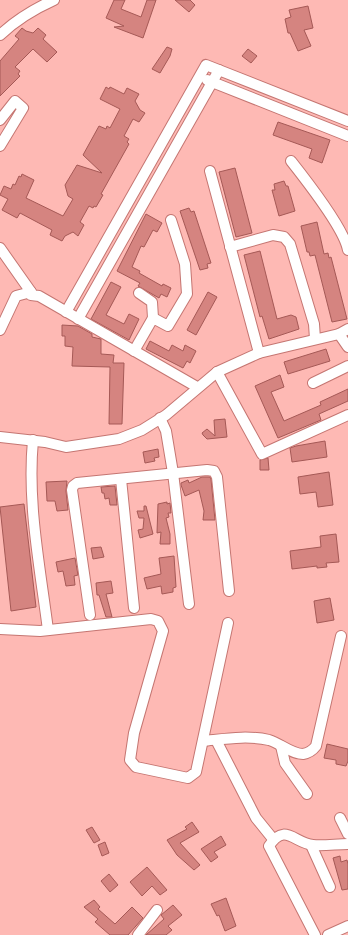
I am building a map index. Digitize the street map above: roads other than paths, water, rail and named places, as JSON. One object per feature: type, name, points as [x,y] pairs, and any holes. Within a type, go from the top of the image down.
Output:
[{"type":"street","points":[[0,35],[10,26],[38,7],[54,0]]},
{"type":"street","points":[[66,312],[206,65],[348,121]]},
{"type":"street","points":[[78,319],[219,70]]},
{"type":"street","points":[[200,77],[348,136]]},
{"type":"street","points":[[0,120],[15,101],[23,108],[0,146]]},
{"type":"street","points":[[291,161],[333,220],[347,245],[348,250]]},
{"type":"street","points":[[210,171],[259,353]]},
{"type":"street","points":[[153,318],[168,326],[187,294],[185,264],[172,220]]},
{"type":"street","points":[[230,247],[273,235],[284,236],[290,244],[310,309],[314,324],[315,339]]},
{"type":"street","points":[[0,248],[31,292],[31,296],[39,296],[197,387]]},
{"type":"street","points":[[0,330],[16,296],[31,292]]},
{"type":"street","points":[[134,351],[153,318],[152,302],[139,294]]},
{"type":"street","points":[[0,437],[33,440],[66,447],[96,444],[119,439],[142,430],[160,418],[217,372],[259,353],[343,331],[348,347]]},
{"type":"street","points":[[313,383],[348,366]]},
{"type":"street","points":[[217,372],[262,454],[348,415]]},
{"type":"street","points":[[160,418],[166,431],[174,473],[189,604]]},
{"type":"street","points":[[33,440],[31,464],[32,502],[48,630]]},
{"type":"street","points":[[90,615],[73,488],[77,483],[211,470],[216,474],[229,591]]},
{"type":"street","points":[[121,479],[134,608]]},
{"type":"street","points":[[0,629],[11,631],[48,630],[151,619],[158,621],[163,631],[134,733],[130,760],[136,767],[188,778],[196,772],[228,623]]},
{"type":"street","points":[[203,741],[256,738],[270,740],[302,754],[311,751],[316,746],[341,636]]},
{"type":"street","points":[[216,740],[256,818],[273,839]]},
{"type":"street","points":[[281,746],[285,763],[307,794]]},
{"type":"street","points":[[340,818],[348,834]]},
{"type":"street","points":[[315,935],[269,846],[273,839],[280,834],[293,835],[312,845],[348,844]]},
{"type":"street","points":[[312,845],[330,887]]},
{"type":"street","points":[[138,935],[157,910]]},
{"type":"street","points":[[328,935],[348,926]]}]
